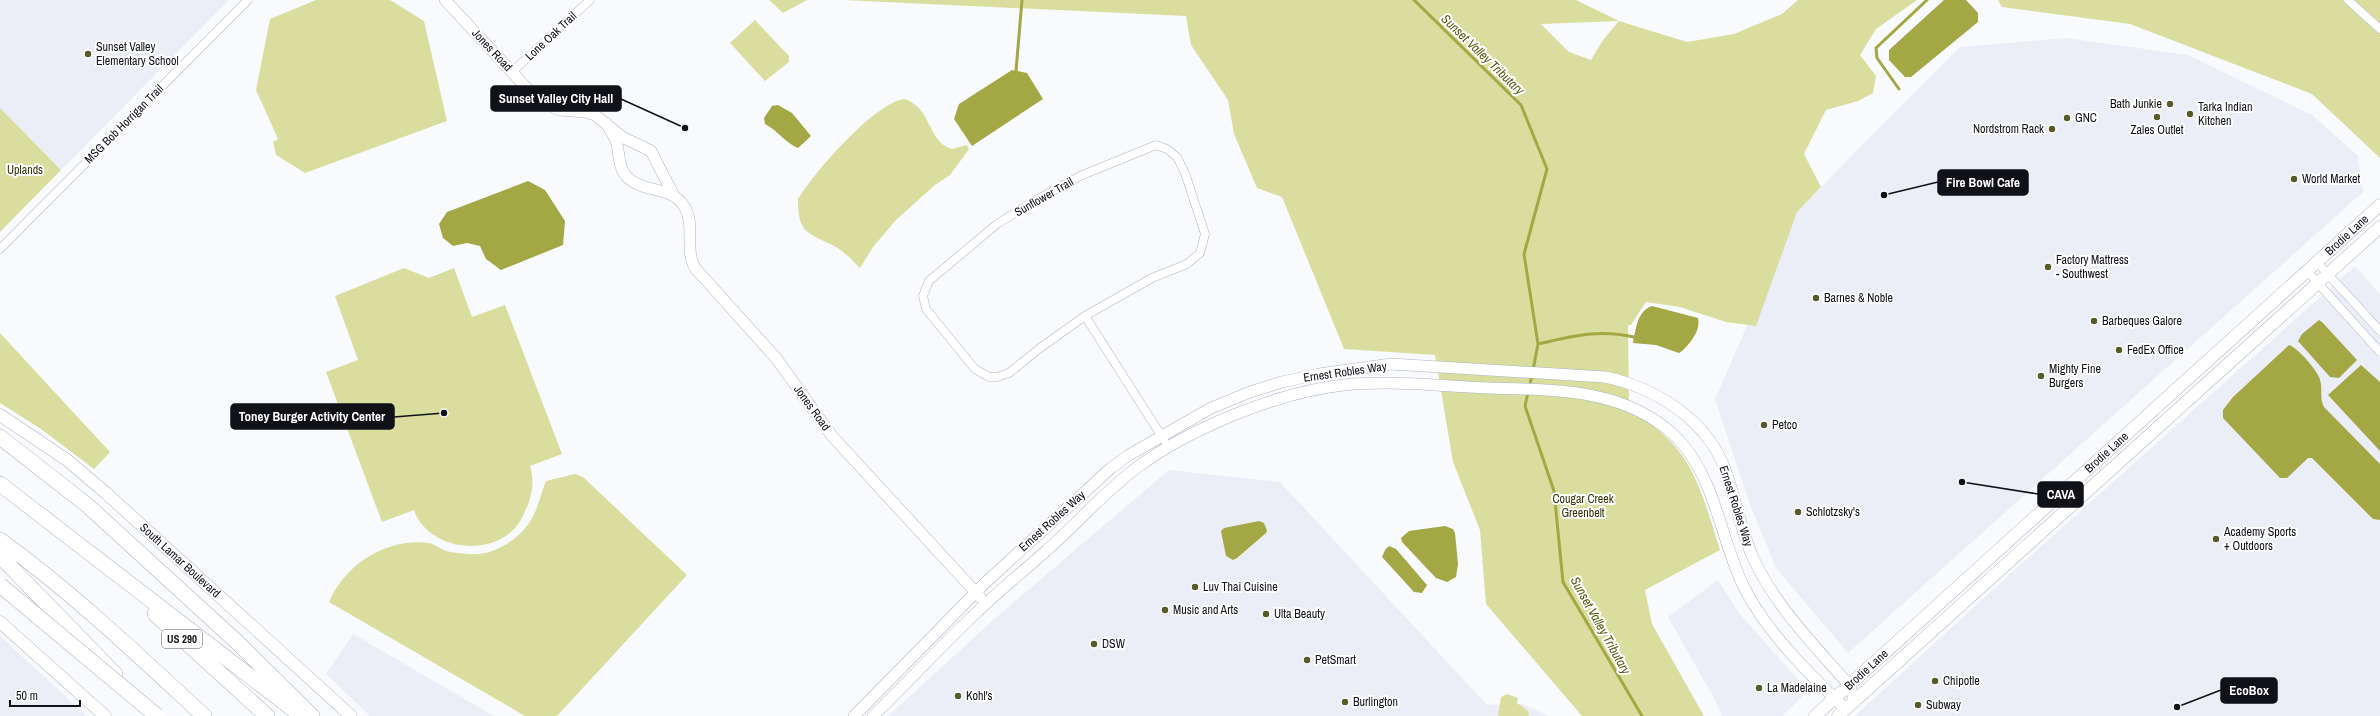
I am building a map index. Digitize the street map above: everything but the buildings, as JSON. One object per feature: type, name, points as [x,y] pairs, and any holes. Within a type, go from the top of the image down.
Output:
[{"type":"highway","points":[[0,437],[87,505],[237,642],[312,716]]},
{"type":"highway","name":"US 290","points":[[0,484],[99,562],[267,716]]},
{"type":"highway","points":[[0,540],[35,565],[204,716]]},
{"type":"highway","points":[[0,556],[153,716]]},
{"type":"highway","points":[[99,562],[301,716]]},
{"type":"highway","points":[[0,585],[157,716]]},
{"type":"main road","name":"Brodie Lane","points":[[1815,716],[2306,270],[2380,205]]},
{"type":"main road","name":"Brodie Lane","points":[[1842,713],[2380,226]]},
{"type":"main road","name":"South Lamar Boulevard","points":[[0,415],[67,460],[106,493],[351,716]]},
{"type":"main road","points":[[2083,495],[2086,482],[2116,453],[2122,438]]},
{"type":"main road","points":[[2034,539],[2036,528],[2071,494],[2075,480]]},
{"type":"main road","points":[[0,622],[104,716]]},
{"type":"street","name":"MSG Bob Horrigan Trail","points":[[0,248],[248,0]]},
{"type":"street","name":"Jones Road","points":[[445,0],[536,98],[549,107],[558,110],[586,112],[606,123],[622,137],[651,152],[674,196],[688,213],[690,252],[695,268],[776,358],[832,436],[986,604]]},
{"type":"street","name":"Lone Oak Trail","points":[[512,72],[590,0]]},
{"type":"street","points":[[2348,0],[2380,30]]},
{"type":"street","points":[[606,123],[615,139],[622,169],[629,179],[640,185],[674,196]]},
{"type":"street","name":"Sunflower Trail","points":[[1156,145],[1167,149],[1177,157],[1205,234],[1200,253],[1187,264],[1152,278],[1085,316],[1040,348],[1009,373],[996,377],[989,376],[975,369],[930,315],[923,296],[929,280],[964,250],[997,224],[1036,200],[1080,176],[1146,147],[1156,145]]},
{"type":"street","points":[[2316,261],[2380,331]]},
{"type":"street","points":[[2306,270],[2380,352]]},
{"type":"street","points":[[1085,316],[1169,448]]},
{"type":"street","name":"Ernest Robles Way","points":[[854,716],[976,593],[1111,468],[1129,455],[1211,408],[1237,396],[1319,374],[1391,364],[1605,377],[1619,380],[1655,394],[1688,418],[1706,438],[1723,464],[1747,541],[1767,584],[1790,617],[1849,685],[1855,700]]},
{"type":"street","name":"Ernest Robles Way","points":[[873,716],[986,604],[1051,547],[1090,507],[1136,468],[1169,448],[1255,407],[1300,394],[1343,385],[1386,384],[1580,392],[1615,400],[1640,411],[1674,435],[1693,456],[1706,479],[1732,560],[1748,595],[1767,625],[1834,698],[1842,713]]},
{"type":"street","points":[[939,630],[949,640]]},
{"type":"street","points":[[879,690],[889,700]]},
{"type":"shaded area","name":"Sunset Valley Elementary School","points":[[0,0],[229,0],[61,170],[0,108]]},
{"type":"shaded area","points":[[1944,0],[1966,0],[1978,13],[1978,22],[1911,77],[1905,77],[1889,60],[1889,50]]},
{"type":"shaded area","points":[[2066,38],[2188,55],[2312,115],[2358,156],[2363,192],[1848,653],[1776,568],[1749,502],[1715,399],[1797,212],[1960,47]]},
{"type":"shaded area","points":[[1012,70],[1027,73],[1043,99],[972,146],[954,119],[959,104]]},
{"type":"shaded area","points":[[778,105],[792,113],[811,136],[798,148],[790,144],[765,124],[764,118],[772,106]]},
{"type":"shaded area","points":[[528,181],[545,190],[565,221],[563,245],[501,270],[486,259],[480,246],[467,243],[453,246],[443,238],[439,224],[447,212]]},
{"type":"shaded area","points":[[2355,266],[2380,294],[2380,716],[1855,716],[2009,575]]},
{"type":"shaded area","points":[[1652,306],[1698,318],[1698,328],[1694,336],[1679,353],[1656,345],[1633,343],[1636,326],[1640,316],[1647,308]]},
{"type":"shaded area","points":[[2319,320],[2357,360],[2339,378],[2330,377],[2298,341],[2302,334]]},
{"type":"shaded area","points":[[2289,345],[2302,355],[2319,376],[2324,407],[2380,464],[2380,520],[2373,519],[2312,458],[2308,458],[2287,478],[2280,478],[2223,418],[2223,410],[2233,397]]},
{"type":"shaded area","points":[[2361,365],[2380,382],[2380,451],[2328,395]]},
{"type":"shaded area","points":[[1169,470],[1280,482],[1487,705],[1523,704],[1549,716],[888,716],[1001,613]]},
{"type":"shaded area","points":[[1259,521],[1264,523],[1267,531],[1266,533],[1237,558],[1233,560],[1226,556],[1221,531],[1224,528]]},
{"type":"shaded area","points":[[1445,526],[1453,529],[1455,533],[1458,564],[1456,577],[1447,582],[1436,578],[1402,542],[1401,538],[1409,531]]},
{"type":"shaded area","points":[[1389,546],[1396,549],[1427,585],[1422,593],[1414,592],[1382,557],[1385,550]]},
{"type":"shaded area","points":[[1718,580],[1739,613],[1808,691],[1782,716],[1722,716],[1715,700],[1668,617]]},
{"type":"shaded area","points":[[353,634],[494,716],[370,716],[326,674]]},
{"type":"shaded area","points":[[0,636],[87,716],[0,716]]},
{"type":"green space","points":[[316,0],[390,0],[424,21],[447,121],[305,173],[276,155],[273,142],[278,139],[256,90],[270,19]]},
{"type":"green space","points":[[769,0],[807,0],[783,13]]},
{"type":"green space","name":"Cougar Creek Greenbelt","points":[[843,0],[1576,0],[1619,21],[1687,42],[1734,34],[1782,14],[1798,0],[1917,0],[1876,29],[1860,55],[1876,76],[1873,93],[1858,101],[1826,110],[1804,154],[1821,187],[1797,212],[1756,326],[1726,322],[1680,307],[1646,302],[1631,325],[1628,325],[1629,411],[1650,424],[1667,438],[1691,469],[1706,506],[1720,550],[1645,590],[1652,624],[1704,716],[1582,716],[1486,604],[1480,530],[1453,462],[1435,355],[1344,349],[1282,197],[1257,188],[1234,134],[1228,100],[1191,45],[1186,16]],"holes":[[[1619,21],[1603,40],[1591,60],[1569,52],[1541,24]]]},
{"type":"green space","points":[[1998,0],[2380,0],[2380,158],[2312,94],[2130,24],[2002,7]]},
{"type":"green space","points":[[755,20],[789,56],[789,62],[765,81],[730,43]]},
{"type":"green space","points":[[904,99],[913,103],[920,109],[933,132],[944,145],[952,149],[967,145],[969,149],[950,175],[935,185],[896,220],[873,247],[860,268],[841,250],[811,234],[802,226],[798,210],[798,199],[817,173],[861,126],[891,103]]},
{"type":"green space","name":"Uplands","points":[[0,108],[61,170],[0,232]]},
{"type":"green space","points":[[404,268],[429,278],[454,268],[472,317],[505,305],[562,454],[530,466],[532,488],[529,502],[522,518],[512,531],[500,539],[487,544],[472,546],[443,540],[430,533],[421,523],[414,510],[382,522],[326,372],[358,360],[335,296]]},
{"type":"green space","points":[[0,333],[110,452],[94,469],[41,429],[0,403]]},
{"type":"green space","points":[[575,474],[583,477],[687,575],[557,716],[525,716],[329,602],[336,588],[357,565],[383,549],[413,542],[429,543],[446,551],[458,553],[478,554],[496,550],[513,540],[526,527],[538,506],[546,481]]},
{"type":"green space","points":[[1507,694],[1518,698],[1517,703],[1528,711],[1529,716],[1498,716],[1501,697]]},
{"type":"waterway","points":[[1016,71],[1022,0]]},
{"type":"waterway","name":"Sunset Valley Tributary","points":[[1414,0],[1521,105],[1547,169],[1524,254],[1538,344],[1533,370]]},
{"type":"waterway","points":[[1899,89],[1877,58],[1876,48],[1927,0]]},
{"type":"waterway","points":[[1538,344],[1586,334],[1608,334],[1634,337]]},
{"type":"waterway","name":"Sunset Valley Tributary","points":[[1532,375],[1525,406],[1554,491],[1563,582],[1642,716]]},
{"type":"place","name":"Sunset Valley Elementary School","points":[[88,54]]},
{"type":"place","name":"Bath Junkie","points":[[2170,104]]},
{"type":"place","name":"Tarka Indian Kitchen","points":[[2190,114]]},
{"type":"place","name":"Zales Outlet","points":[[2157,117]]},
{"type":"place","name":"GNC","points":[[2067,118]]},
{"type":"place","name":"Sunset Valley City Hall","points":[[685,128]]},
{"type":"place","name":"Nordstrom Rack","points":[[2052,129]]},
{"type":"place","name":"World Market","points":[[2294,179]]},
{"type":"place","name":"Fire Bowl Cafe","points":[[1884,195]]},
{"type":"place","name":"Factory Mattress - Southwest","points":[[2048,267]]},
{"type":"place","name":"Barnes & Noble","points":[[1816,298]]},
{"type":"place","name":"Barbeques Galore","points":[[2094,321]]},
{"type":"place","name":"FedEx Office","points":[[2119,350]]},
{"type":"place","name":"Mighty Fine Burgers","points":[[2041,376]]},
{"type":"place","name":"Toney Burger Activity Center","points":[[444,413]]},
{"type":"place","name":"Petco","points":[[1764,425]]},
{"type":"place","name":"CAVA","points":[[1962,482]]},
{"type":"place","name":"Schlotzsky's","points":[[1798,512]]},
{"type":"place","name":"Academy Sports + Outdoors","points":[[2216,539]]},
{"type":"place","name":"Luv Thai Cuisine","points":[[1195,587]]},
{"type":"place","name":"Music and Arts","points":[[1165,610]]},
{"type":"place","name":"Ulta Beauty","points":[[1266,614]]},
{"type":"place","name":"DSW","points":[[1094,644]]},
{"type":"place","name":"PetSmart","points":[[1307,660]]},
{"type":"place","name":"Chipotle","points":[[1935,681]]},
{"type":"place","name":"La Madelaine","points":[[1759,688]]},
{"type":"place","name":"Kohl's","points":[[958,696]]},
{"type":"place","name":"Burlington","points":[[1345,702]]},
{"type":"place","name":"Subway","points":[[1918,705]]},
{"type":"place","name":"EcoBox","points":[[2177,707]]}]
